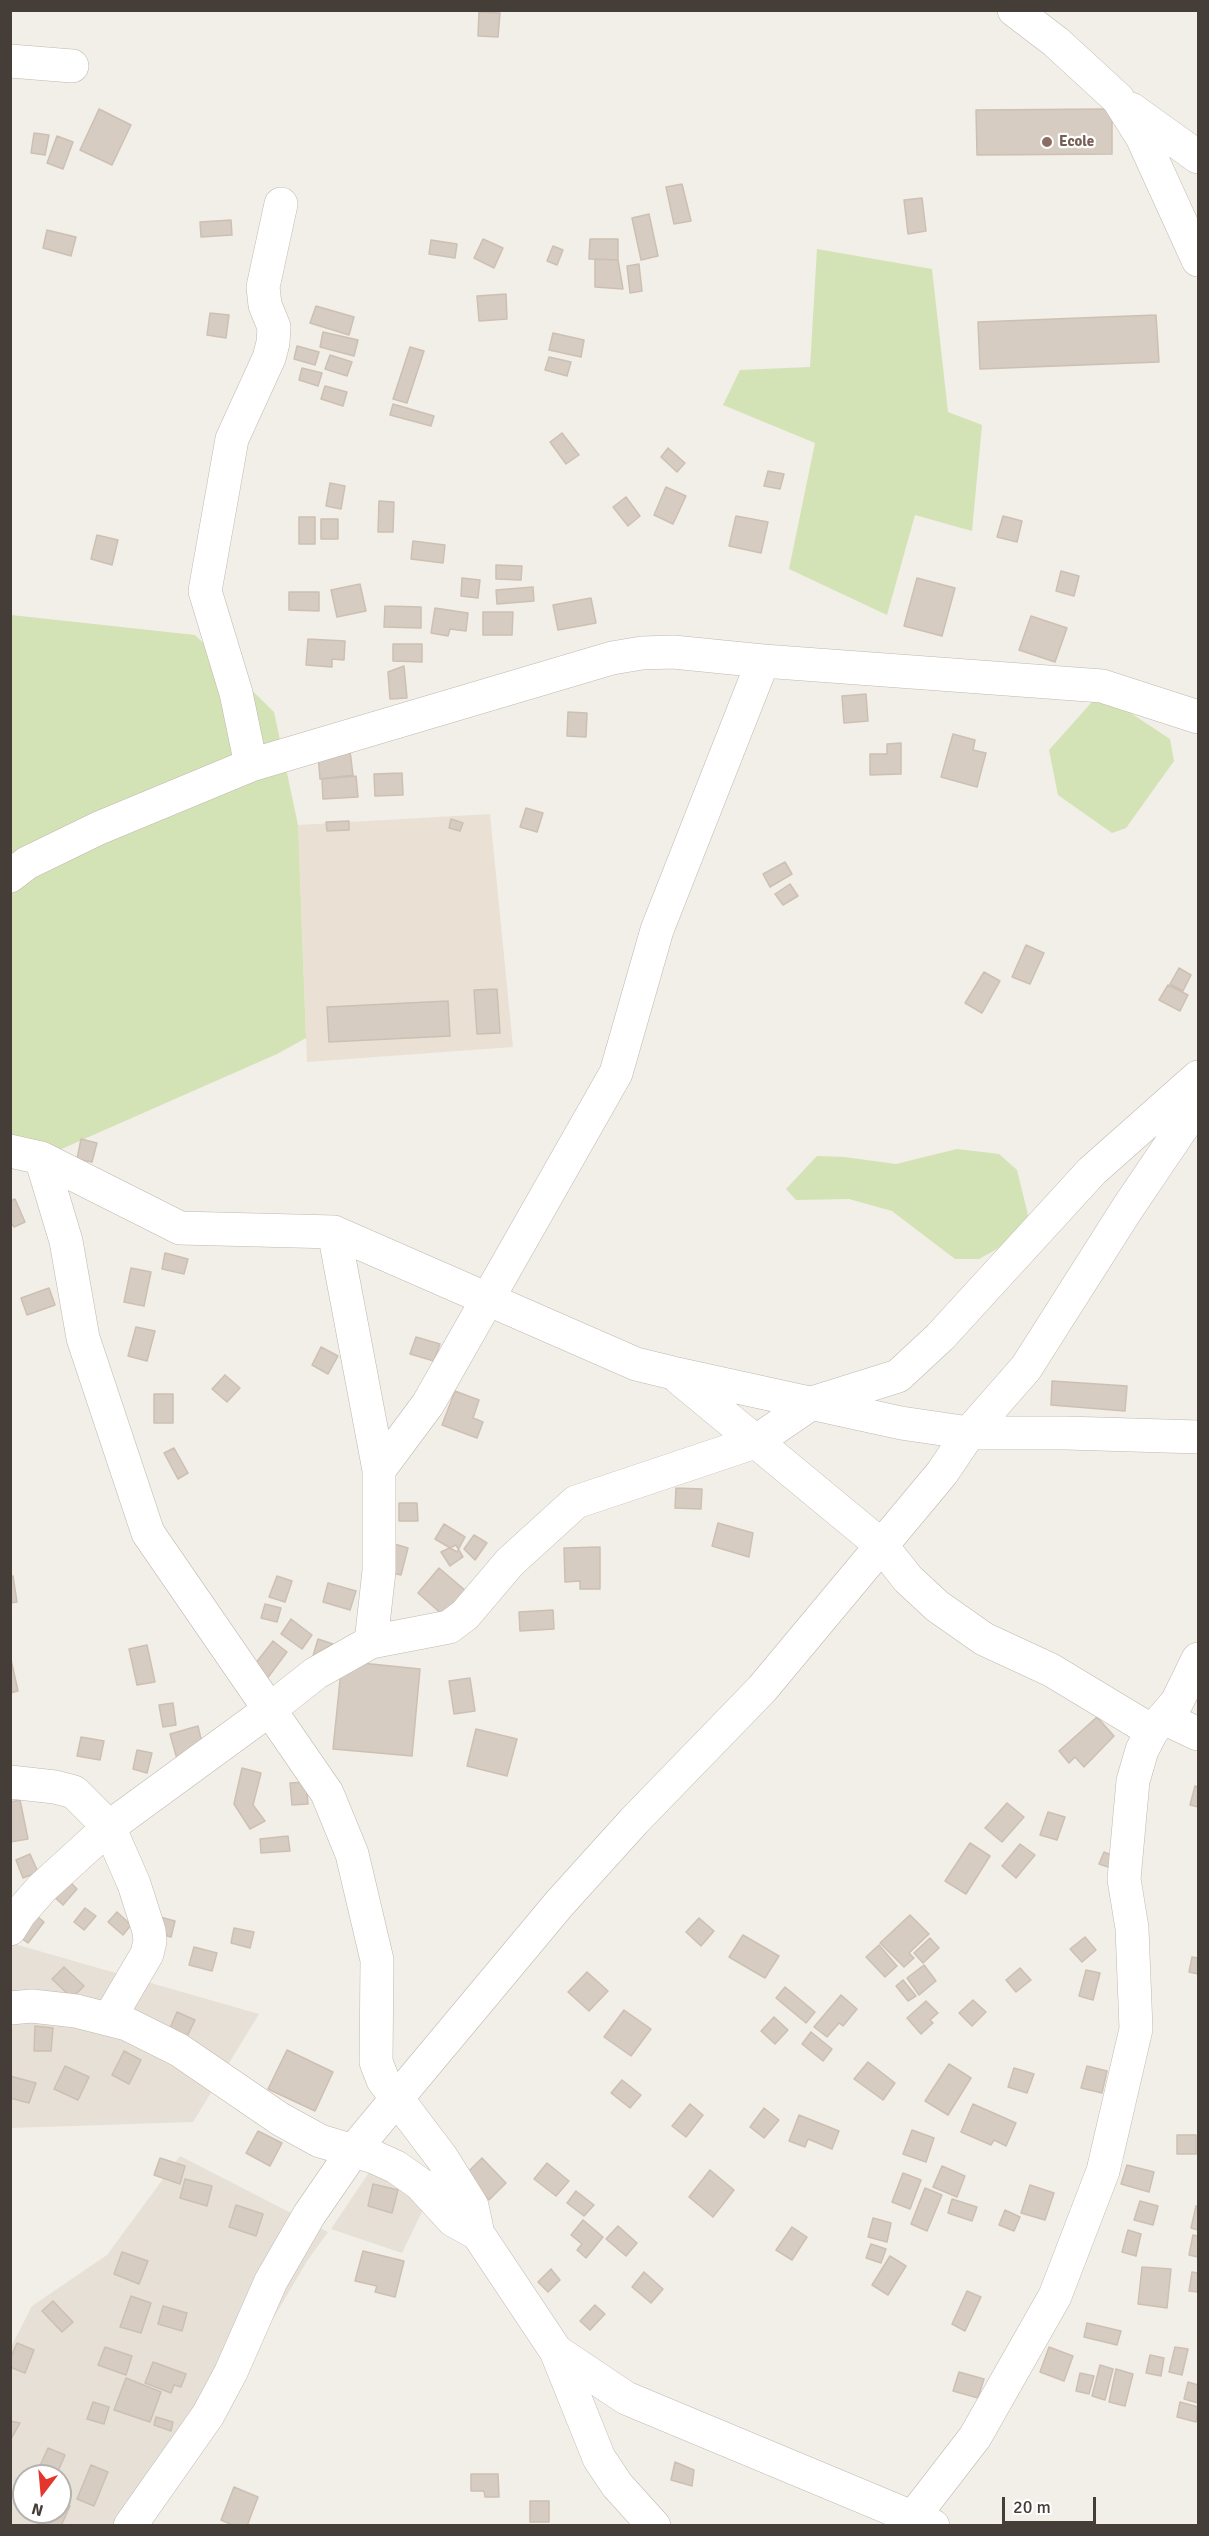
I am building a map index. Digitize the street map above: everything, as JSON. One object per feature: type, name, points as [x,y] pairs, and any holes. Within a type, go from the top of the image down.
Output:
[{"type":"street","points":[[1014,10],[1056,42],[1118,99],[1198,157]]},
{"type":"street","points":[[10,61],[72,66]]},
{"type":"street","points":[[1118,99],[1143,137],[1198,260]]},
{"type":"street","points":[[251,765],[236,693],[205,591],[232,439],[269,358],[273,343],[274,327],[265,305],[263,287],[281,204]]},
{"type":"street","points":[[10,876],[27,863],[99,828],[251,765],[612,658],[642,653],[673,652],[1102,686],[1198,717]]},
{"type":"street","points":[[379,1470],[428,1404],[616,1073],[657,930],[709,793],[764,661]]},
{"type":"street","points":[[10,1929],[20,1912],[42,1888],[109,1827],[316,1673],[371,1642],[449,1627],[465,1615],[510,1562],[576,1502],[755,1442],[812,1403],[898,1376],[940,1337],[1092,1171],[1198,1077]]},
{"type":"street","points":[[130,2526],[208,2415],[231,2372],[271,2281],[309,2215],[353,2151],[559,1904],[634,1821],[762,1689],[942,1473],[969,1433],[1026,1368],[1127,1209],[1198,1104]]},
{"type":"street","points":[[26,1154],[180,1228],[334,1232],[636,1364],[673,1373],[901,1424],[969,1433],[1198,1437]]},
{"type":"street","points":[[26,1154],[66,1241],[83,1338],[148,1533],[327,1793],[352,1854],[377,1960],[376,2062],[382,2080],[442,2158],[472,2206],[478,2234],[556,2351],[598,2458],[617,2485],[654,2526]]},
{"type":"street","points":[[334,1232],[379,1470],[379,1571],[371,1642]]},
{"type":"street","points":[[673,1373],[755,1442],[843,1511],[881,1545],[908,1579],[937,1606],[984,1639],[1158,1724],[1198,1734]]},
{"type":"street","points":[[556,2351],[626,2398],[916,2522],[975,2437],[1055,2296],[1103,2171],[1136,2029],[1132,1928],[1124,1879],[1133,1781],[1142,1750],[1186,1687],[1198,1659]]},
{"type":"street","points":[[10,1782],[55,1786],[75,1792],[109,1827],[134,1884],[150,1941],[147,1954],[109,2019]]},
{"type":"street","points":[[10,2008],[32,2006],[76,2011],[128,2024],[179,2050],[280,2119],[320,2141],[396,2166],[420,2184],[453,2220],[478,2234]]},
{"type":"shaded area","points":[[490,814],[513,1047],[307,1062],[298,825]]},
{"type":"shaded area","points":[[11,1943],[259,2014],[193,2122],[11,2128]]},
{"type":"shaded area","points":[[180,2156],[328,2232],[307,2261],[251,2356],[135,2525],[11,2525],[10,2349],[32,2306],[107,2255]]},
{"type":"shaded area","points":[[370,2171],[430,2195],[402,2253],[331,2229]]},
{"type":"green space","points":[[817,249],[932,269],[948,412],[982,425],[972,531],[915,515],[887,615],[789,569],[815,443],[723,405],[740,370],[810,367]]},
{"type":"green space","points":[[11,615],[195,635],[274,712],[298,825],[306,1038],[277,1054],[41,1158],[11,1144]]},
{"type":"green space","points":[[1100,693],[1170,739],[1174,761],[1126,828],[1112,833],[1058,795],[1049,750]]},
{"type":"green space","points":[[957,1149],[999,1154],[1017,1170],[1028,1215],[1013,1240],[979,1259],[955,1259],[892,1211],[849,1199],[796,1200],[786,1189],[817,1156],[896,1164]]},
{"type":"building","points":[[479,12],[500,13],[498,37],[478,36]]},
{"type":"building","points":[[99,109],[131,125],[112,165],[80,150]]},
{"type":"building","points":[[1112,109],[1112,154],[977,155],[976,110]]},
{"type":"building","points":[[34,133],[49,135],[45,155],[31,153]]},
{"type":"building","points":[[57,136],[73,142],[63,169],[47,163]]},
{"type":"building","points":[[682,184],[691,221],[674,224],[666,187]]},
{"type":"building","points":[[922,198],[926,231],[908,234],[904,200]]},
{"type":"building","points":[[649,214],[658,256],[641,260],[632,218]]},
{"type":"building","points":[[231,220],[232,235],[201,237],[200,222]]},
{"type":"building","points":[[47,230],[76,237],[71,256],[43,248]]},
{"type":"building","points":[[483,239],[503,248],[494,268],[474,258]]},
{"type":"building","points":[[590,239],[618,239],[618,260],[589,259]]},
{"type":"building","points":[[431,240],[457,244],[455,258],[429,254]]},
{"type":"building","points":[[553,246],[563,250],[557,265],[547,261]]},
{"type":"building","points":[[595,259],[618,260],[623,289],[595,287]]},
{"type":"building","points":[[639,264],[642,291],[630,293],[627,266]]},
{"type":"building","points":[[506,294],[507,319],[479,321],[477,296]]},
{"type":"building","points":[[316,306],[354,317],[349,335],[310,323]]},
{"type":"building","points":[[210,313],[229,315],[226,338],[207,335]]},
{"type":"building","points":[[1156,315],[1159,362],[980,369],[978,322]]},
{"type":"building","points":[[323,332],[358,340],[354,356],[320,347]]},
{"type":"building","points":[[553,333],[584,340],[581,357],[549,350]]},
{"type":"building","points":[[297,346],[319,352],[315,365],[294,359]]},
{"type":"building","points":[[410,347],[424,351],[407,403],[393,399]]},
{"type":"building","points":[[330,355],[352,362],[347,376],[325,369]]},
{"type":"building","points":[[549,357],[571,362],[567,376],[545,370]]},
{"type":"building","points":[[302,368],[322,373],[318,386],[299,380]]},
{"type":"building","points":[[325,386],[347,392],[343,406],[321,399]]},
{"type":"building","points":[[393,404],[434,416],[431,426],[390,415]]},
{"type":"building","points":[[562,433],[579,455],[566,464],[550,442]]},
{"type":"building","points":[[668,448],[685,463],[677,472],[661,457]]},
{"type":"building","points":[[768,471],[784,474],[780,489],[764,486]]},
{"type":"building","points":[[330,483],[345,486],[341,509],[326,506]]},
{"type":"building","points":[[666,487],[686,496],[673,524],[654,515]]},
{"type":"building","points":[[626,497],[640,516],[628,526],[613,507]]},
{"type":"building","points":[[379,501],[394,502],[393,532],[378,532]]},
{"type":"building","points":[[736,516],[768,522],[761,553],[729,546]]},
{"type":"building","points":[[1003,516],[1022,521],[1017,542],[997,537]]},
{"type":"building","points":[[299,517],[315,517],[315,544],[299,544]]},
{"type":"building","points":[[321,519],[338,519],[338,539],[321,539]]},
{"type":"building","points":[[97,535],[118,540],[112,565],[91,559]]},
{"type":"building","points":[[413,541],[445,545],[443,563],[411,559]]},
{"type":"building","points":[[496,565],[522,566],[521,580],[496,579]]},
{"type":"building","points":[[1061,571],[1079,576],[1074,596],[1056,591]]},
{"type":"building","points":[[462,578],[480,580],[478,598],[461,596]]},
{"type":"building","points":[[917,578],[955,588],[942,636],[904,626]]},
{"type":"building","points":[[360,584],[366,611],[337,617],[331,590]]},
{"type":"building","points":[[533,587],[534,601],[497,604],[496,590]]},
{"type":"building","points":[[289,592],[319,592],[319,611],[289,610]]},
{"type":"building","points":[[591,598],[596,623],[558,630],[553,605]]},
{"type":"building","points":[[385,606],[421,607],[421,628],[384,627]]},
{"type":"building","points":[[435,608],[468,613],[466,631],[450,629],[448,636],[431,633]]},
{"type":"building","points":[[483,612],[513,612],[512,635],[483,635]]},
{"type":"building","points":[[1031,616],[1067,628],[1055,662],[1019,650]]},
{"type":"building","points":[[308,639],[345,641],[344,660],[332,659],[332,667],[306,665]]},
{"type":"building","points":[[393,644],[422,644],[422,662],[393,661]]},
{"type":"building","points":[[404,666],[407,698],[390,699],[388,672]]},
{"type":"building","points":[[866,694],[868,721],[844,723],[842,696]]},
{"type":"building","points":[[568,712],[587,713],[586,737],[567,736]]},
{"type":"building","points":[[953,734],[975,740],[973,750],[986,753],[977,787],[941,777]]},
{"type":"building","points":[[901,743],[901,774],[870,775],[870,754],[887,754],[887,744]]},
{"type":"building","points":[[350,751],[353,775],[320,779],[318,754]]},
{"type":"building","points":[[402,773],[403,795],[375,796],[374,774]]},
{"type":"building","points":[[356,776],[358,797],[323,799],[322,779]]},
{"type":"building","points":[[526,808],[543,813],[537,832],[520,827]]},
{"type":"building","points":[[451,819],[463,823],[460,831],[449,828]]},
{"type":"building","points":[[349,821],[349,830],[327,831],[326,822]]},
{"type":"building","points":[[785,862],[792,874],[770,887],[763,874]]},
{"type":"building","points":[[790,884],[798,896],[783,905],[775,894]]},
{"type":"building","points":[[1026,945],[1044,953],[1030,984],[1012,977]]},
{"type":"building","points":[[1179,968],[1191,975],[1183,991],[1170,984]]},
{"type":"building","points":[[984,972],[1000,981],[982,1013],[965,1003]]},
{"type":"building","points":[[1168,985],[1188,995],[1180,1011],[1159,1000]]},
{"type":"building","points":[[497,989],[500,1033],[477,1034],[474,990]]},
{"type":"building","points":[[448,1001],[450,1036],[329,1042],[327,1007]]},
{"type":"building","points":[[81,1139],[97,1143],[92,1162],[77,1159]]},
{"type":"building","points":[[15,1199],[25,1222],[14,1227],[10,1221],[10,1201]]},
{"type":"building","points":[[165,1253],[188,1259],[184,1274],[162,1269]]},
{"type":"building","points":[[131,1268],[151,1272],[144,1306],[124,1302]]},
{"type":"building","points":[[49,1288],[55,1305],[27,1315],[21,1298]]},
{"type":"building","points":[[136,1327],[155,1331],[147,1361],[128,1356]]},
{"type":"building","points":[[416,1337],[440,1344],[434,1361],[410,1354]]},
{"type":"building","points":[[321,1347],[338,1356],[328,1374],[312,1365]]},
{"type":"building","points":[[225,1375],[240,1388],[227,1402],[212,1389]]},
{"type":"building","points":[[1052,1381],[1127,1386],[1125,1411],[1051,1405]]},
{"type":"building","points":[[455,1391],[479,1400],[473,1418],[483,1422],[477,1438],[442,1425]]},
{"type":"building","points":[[154,1394],[173,1394],[173,1423],[154,1423]]},
{"type":"building","points":[[174,1448],[188,1473],[178,1479],[164,1453]]},
{"type":"building","points":[[676,1488],[702,1489],[701,1509],[675,1508]]},
{"type":"building","points":[[399,1503],[417,1503],[418,1521],[399,1521]]},
{"type":"building","points":[[718,1523],[753,1533],[749,1557],[712,1546]]},
{"type":"building","points":[[444,1524],[465,1537],[457,1552],[435,1539]]},
{"type":"building","points":[[474,1535],[487,1543],[475,1560],[464,1549]]},
{"type":"building","points":[[391,1543],[408,1548],[401,1575],[384,1571]]},
{"type":"building","points":[[456,1545],[463,1557],[450,1566],[441,1552]]},
{"type":"building","points":[[600,1547],[600,1589],[580,1589],[580,1581],[565,1582],[564,1548]]},
{"type":"building","points":[[439,1568],[466,1591],[445,1617],[418,1593]]},
{"type":"building","points":[[13,1576],[17,1602],[10,1603],[10,1577]]},
{"type":"building","points":[[277,1576],[292,1581],[285,1602],[269,1597]]},
{"type":"building","points":[[328,1583],[356,1591],[350,1610],[323,1602]]},
{"type":"building","points":[[265,1604],[281,1608],[277,1622],[261,1618]]},
{"type":"building","points":[[553,1610],[554,1629],[520,1631],[519,1612]]},
{"type":"building","points":[[291,1619],[312,1635],[302,1649],[281,1634]]},
{"type":"building","points":[[318,1639],[333,1644],[313,1656]]},
{"type":"building","points":[[273,1641],[287,1652],[263,1684],[248,1673]]},
{"type":"building","points":[[147,1645],[155,1682],[137,1685],[129,1649]]},
{"type":"building","points":[[10,1655],[18,1691],[10,1693]]},
{"type":"building","points":[[342,1661],[420,1669],[412,1756],[333,1749]]},
{"type":"building","points":[[470,1678],[475,1711],[454,1714],[449,1681]]},
{"type":"building","points":[[173,1703],[176,1725],[163,1727],[159,1705]]},
{"type":"building","points":[[1097,1717],[1114,1736],[1084,1767],[1075,1757],[1069,1763],[1059,1751]]},
{"type":"building","points":[[198,1726],[204,1752],[177,1759],[170,1734]]},
{"type":"building","points":[[476,1729],[517,1739],[507,1776],[467,1766]]},
{"type":"building","points":[[81,1737],[104,1741],[100,1760],[77,1756]]},
{"type":"building","points":[[137,1750],[152,1753],[147,1773],[133,1769]]},
{"type":"building","points":[[242,1768],[261,1773],[253,1805],[265,1821],[250,1829],[234,1804]]},
{"type":"building","points":[[306,1782],[308,1804],[292,1805],[290,1783]]},
{"type":"building","points":[[1195,1786],[1198,1787],[1198,1807],[1190,1805]]},
{"type":"building","points":[[20,1800],[28,1839],[10,1842],[10,1802]]},
{"type":"building","points":[[1007,1803],[1024,1817],[1002,1842],[985,1828]]},
{"type":"building","points":[[1048,1812],[1065,1817],[1057,1840],[1040,1835]]},
{"type":"building","points":[[288,1836],[290,1851],[261,1853],[260,1839]]},
{"type":"building","points":[[970,1843],[990,1856],[966,1894],[945,1881]]},
{"type":"building","points":[[1020,1844],[1035,1855],[1016,1878],[1002,1866]]},
{"type":"building","points":[[1104,1852],[1119,1858],[1114,1869],[1099,1864]]},
{"type":"building","points":[[30,1854],[38,1872],[23,1878],[16,1860]]},
{"type":"building","points":[[64,1876],[77,1889],[63,1905],[49,1892]]},
{"type":"building","points":[[27,1908],[44,1922],[28,1943],[10,1930]]},
{"type":"building","points":[[85,1908],[96,1916],[84,1930],[74,1922]]},
{"type":"building","points":[[117,1912],[131,1925],[123,1935],[108,1922]]},
{"type":"building","points":[[910,1915],[929,1934],[909,1953],[914,1958],[904,1967],[880,1943]]},
{"type":"building","points":[[160,1917],[175,1921],[171,1937],[155,1933]]},
{"type":"building","points":[[699,1918],[714,1931],[701,1946],[686,1932]]},
{"type":"building","points":[[234,1928],[254,1932],[250,1948],[231,1943]]},
{"type":"building","points":[[743,1935],[779,1956],[765,1978],[729,1957]]},
{"type":"building","points":[[1085,1937],[1096,1950],[1082,1962],[1070,1949]]},
{"type":"building","points":[[930,1938],[939,1948],[923,1963],[914,1953]]},
{"type":"building","points":[[879,1945],[897,1966],[885,1977],[866,1957]]},
{"type":"building","points":[[194,1947],[217,1953],[212,1971],[189,1965]]},
{"type":"building","points":[[1192,1957],[1198,1958],[1198,1974],[1189,1972]]},
{"type":"building","points":[[924,1965],[936,1981],[919,1995],[907,1978]]},
{"type":"building","points":[[64,1967],[84,1986],[72,1998],[52,1979]]},
{"type":"building","points":[[1020,1968],[1031,1980],[1016,1992],[1006,1980]]},
{"type":"building","points":[[1086,1970],[1100,1973],[1093,2000],[1079,1996]]},
{"type":"building","points":[[587,1972],[608,1991],[589,2011],[568,1992]]},
{"type":"building","points":[[903,1980],[916,1996],[908,2001],[896,1986]]},
{"type":"building","points":[[785,1987],[815,2012],[806,2023],[776,1998]]},
{"type":"building","points":[[841,1995],[857,2009],[843,2026],[839,2023],[827,2037],[814,2027]]},
{"type":"building","points":[[973,2000],[986,2012],[972,2026],[959,2013]]},
{"type":"building","points":[[926,2001],[938,2013],[930,2020],[933,2023],[921,2034],[907,2018]]},
{"type":"building","points":[[624,2010],[651,2029],[631,2056],[604,2037]]},
{"type":"building","points":[[177,2012],[195,2020],[184,2043],[167,2035]]},
{"type":"building","points":[[774,2017],[788,2030],[775,2044],[761,2031]]},
{"type":"building","points":[[35,2026],[53,2028],[51,2051],[34,2051]]},
{"type":"building","points":[[811,2032],[832,2049],[823,2061],[802,2044]]},
{"type":"building","points":[[287,2050],[333,2072],[315,2111],[268,2089]]},
{"type":"building","points":[[124,2051],[141,2060],[129,2084],[112,2075]]},
{"type":"building","points":[[868,2062],[895,2083],[883,2100],[854,2079]]},
{"type":"building","points":[[949,2064],[971,2078],[948,2115],[925,2101]]},
{"type":"building","points":[[65,2066],[89,2077],[78,2100],[54,2089]]},
{"type":"building","points":[[1087,2066],[1107,2071],[1102,2093],[1081,2088]]},
{"type":"building","points":[[1014,2068],[1034,2074],[1027,2093],[1008,2087]]},
{"type":"building","points":[[10,2076],[36,2083],[29,2103],[10,2098]]},
{"type":"building","points":[[622,2080],[641,2095],[630,2108],[611,2093]]},
{"type":"building","points":[[690,2104],[703,2115],[686,2137],[672,2126]]},
{"type":"building","points":[[973,2104],[1016,2123],[1006,2146],[994,2140],[991,2145],[961,2132]]},
{"type":"building","points":[[764,2108],[779,2120],[764,2138],[750,2127]]},
{"type":"building","points":[[799,2115],[839,2131],[832,2149],[808,2139],[805,2147],[789,2141]]},
{"type":"building","points":[[912,2130],[934,2138],[926,2162],[903,2154]]},
{"type":"building","points":[[258,2131],[282,2143],[270,2166],[246,2153]]},
{"type":"building","points":[[1177,2135],[1196,2135],[1196,2154],[1177,2154]]},
{"type":"building","points":[[160,2158],[185,2166],[180,2184],[154,2175]]},
{"type":"building","points":[[482,2158],[506,2183],[489,2200],[465,2175]]},
{"type":"building","points":[[547,2163],[569,2181],[556,2196],[534,2179]]},
{"type":"building","points":[[1127,2165],[1154,2172],[1149,2192],[1121,2184]]},
{"type":"building","points":[[942,2166],[965,2176],[957,2197],[933,2187]]},
{"type":"building","points":[[710,2170],[734,2190],[713,2217],[689,2197]]},
{"type":"building","points":[[903,2173],[921,2180],[910,2209],[892,2202]]},
{"type":"building","points":[[185,2179],[212,2186],[207,2206],[180,2198]]},
{"type":"building","points":[[373,2184],[398,2190],[392,2213],[368,2206]]},
{"type":"building","points":[[1030,2185],[1054,2193],[1045,2220],[1021,2213]]},
{"type":"building","points":[[925,2188],[942,2195],[927,2231],[911,2224]]},
{"type":"building","points":[[576,2191],[594,2205],[584,2216],[567,2203]]},
{"type":"building","points":[[952,2199],[977,2207],[972,2221],[948,2213]]},
{"type":"building","points":[[1140,2201],[1158,2206],[1153,2225],[1134,2220]]},
{"type":"building","points":[[236,2205],[263,2214],[256,2236],[229,2227]]},
{"type":"building","points":[[1196,2206],[1198,2206],[1198,2230],[1191,2228]]},
{"type":"building","points":[[1005,2210],[1020,2217],[1014,2231],[999,2225]]},
{"type":"building","points":[[873,2218],[891,2223],[887,2242],[868,2237]]},
{"type":"building","points":[[583,2220],[603,2237],[586,2258],[577,2250],[582,2244],[571,2235]]},
{"type":"building","points":[[618,2226],[637,2243],[626,2256],[606,2239]]},
{"type":"building","points":[[792,2227],[807,2237],[792,2260],[776,2250]]},
{"type":"building","points":[[1128,2230],[1141,2234],[1136,2256],[1122,2252]]},
{"type":"building","points":[[1193,2235],[1198,2236],[1198,2257],[1189,2255]]},
{"type":"building","points":[[871,2244],[886,2249],[881,2263],[866,2258]]},
{"type":"building","points":[[363,2251],[404,2261],[395,2297],[375,2292],[377,2286],[355,2281]]},
{"type":"building","points":[[122,2252],[148,2261],[139,2284],[114,2274]]},
{"type":"building","points":[[890,2256],[906,2266],[888,2295],[872,2285]]},
{"type":"building","points":[[1142,2267],[1171,2269],[1167,2308],[1138,2304]]},
{"type":"building","points":[[551,2269],[560,2280],[548,2292],[538,2282]]},
{"type":"building","points":[[644,2272],[663,2289],[651,2303],[632,2287]]},
{"type":"building","points":[[1192,2272],[1198,2273],[1198,2292],[1189,2291]]},
{"type":"building","points":[[967,2291],[981,2297],[965,2331],[952,2324]]},
{"type":"building","points":[[131,2296],[151,2303],[141,2333],[120,2327]]},
{"type":"building","points":[[53,2301],[73,2322],[62,2332],[42,2311]]},
{"type":"building","points":[[595,2305],[605,2314],[590,2330],[580,2321]]},
{"type":"building","points":[[163,2306],[187,2313],[182,2331],[158,2324]]},
{"type":"building","points":[[1087,2323],[1121,2331],[1117,2345],[1084,2337]]},
{"type":"building","points":[[17,2343],[34,2350],[25,2373],[10,2367],[10,2359]]},
{"type":"building","points":[[105,2347],[132,2356],[126,2375],[98,2365]]},
{"type":"building","points":[[1049,2347],[1073,2356],[1064,2381],[1040,2372]]},
{"type":"building","points":[[1175,2347],[1188,2349],[1182,2375],[1169,2372]]},
{"type":"building","points":[[1150,2355],[1164,2358],[1161,2376],[1146,2373]]},
{"type":"building","points":[[153,2362],[186,2374],[181,2387],[174,2385],[171,2393],[145,2383]]},
{"type":"building","points":[[1100,2365],[1113,2369],[1105,2400],[1092,2396]]},
{"type":"building","points":[[1116,2369],[1133,2374],[1125,2406],[1109,2402]]},
{"type":"building","points":[[959,2372],[984,2379],[978,2398],[953,2391]]},
{"type":"building","points":[[1080,2373],[1094,2376],[1089,2394],[1076,2391]]},
{"type":"building","points":[[126,2378],[161,2392],[150,2422],[114,2410]]},
{"type":"building","points":[[1188,2382],[1198,2385],[1198,2403],[1184,2399]]},
{"type":"building","points":[[93,2402],[109,2407],[104,2424],[87,2419]]},
{"type":"building","points":[[1180,2402],[1198,2407],[1196,2422],[1177,2417]]},
{"type":"building","points":[[156,2417],[173,2422],[171,2431],[154,2425]]},
{"type":"building","points":[[10,2421],[20,2423],[10,2441]]},
{"type":"building","points":[[48,2448],[65,2455],[61,2464],[41,2464]]},
{"type":"building","points":[[675,2462],[694,2470],[692,2486],[671,2480]]},
{"type":"building","points":[[91,2465],[108,2472],[94,2506],[77,2499]]},
{"type":"building","points":[[471,2474],[498,2474],[499,2497],[485,2497],[484,2491],[471,2491]]},
{"type":"building","points":[[234,2487],[258,2497],[247,2526],[235,2526],[221,2520]]},
{"type":"building","points":[[530,2501],[549,2501],[549,2522],[530,2522]]},
{"type":"building","points":[[39,2524],[62,2524],[61,2526]]},
{"type":"place","name":"Ecole","points":[[1047,142]]}]
